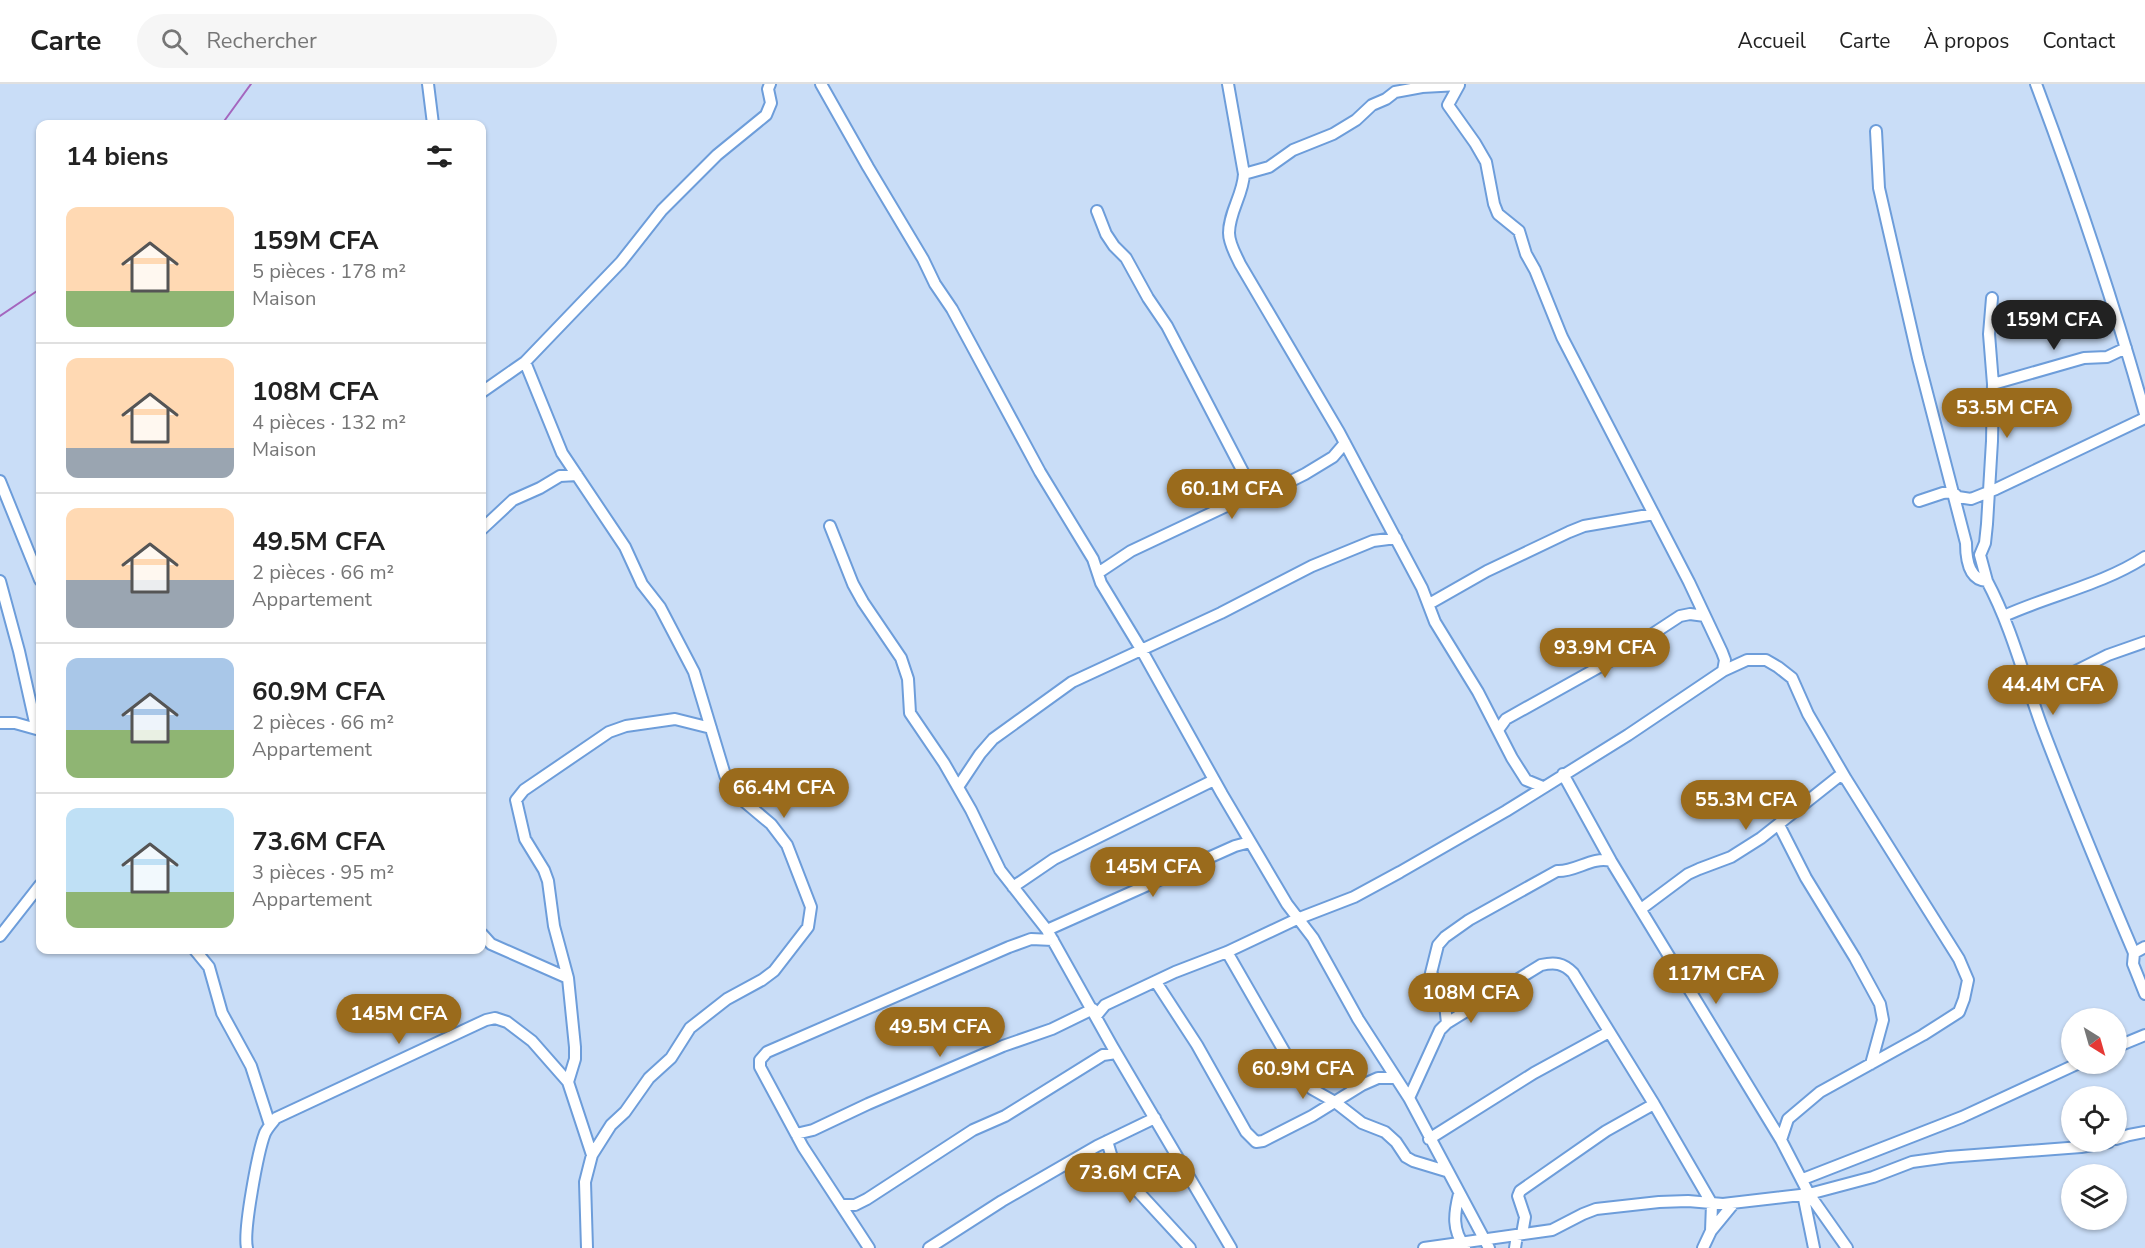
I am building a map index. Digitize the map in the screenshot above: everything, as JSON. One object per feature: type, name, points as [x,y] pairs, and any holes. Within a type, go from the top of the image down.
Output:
[{"type":"street","points":[[428,84],[432,120]]},
{"type":"street","points":[[821,84],[952,309],[1040,472],[1093,559],[1101,583],[1141,649],[1214,780],[1297,919],[1313,938],[1358,1019],[1409,1098],[1486,1244]]},
{"type":"street","points":[[1228,84],[1244,174],[1244,184],[1231,219],[1229,235],[1232,247],[1345,443],[1429,604],[1435,622],[1478,692],[1527,780],[1543,787]]},
{"type":"street","points":[[1953,492],[1958,497],[1971,499],[2145,416],[2127,348],[2073,183],[2036,84]]},
{"type":"street","points":[[486,389],[525,362],[621,262],[662,210],[717,155],[766,115],[771,102],[768,85]]},
{"type":"street","points":[[1244,174],[1269,167],[1293,150],[1333,134],[1356,120],[1372,105],[1395,92],[1422,87],[1459,85],[1448,105],[1476,143],[1486,162],[1498,214],[1519,231],[1526,254],[1535,270],[1562,338],[1654,514],[1722,652],[1725,660],[1723,671]]},
{"type":"street","points":[[1875,131],[1877,173],[1882,199],[1918,358],[1966,543],[1966,556],[1972,574],[1977,579],[1987,581]]},
{"type":"street","points":[[1097,211],[1106,234],[1126,258],[1148,298],[1167,326],[1254,493]]},
{"type":"street","points":[[1992,298],[1989,334],[1993,384],[1992,441],[1986,533],[1980,555],[1987,581],[2004,616],[2066,791],[2134,953],[2133,963],[2145,994]]},
{"type":"street","points":[[1993,384],[2084,358],[2107,357],[2127,348]]},
{"type":"street","points":[[525,362],[562,453],[625,547],[642,584],[660,608],[694,672],[725,775],[734,793],[771,824],[787,845],[811,907],[808,927],[774,971],[727,999],[690,1028],[671,1058],[649,1078],[625,1112],[610,1125],[592,1155],[585,1182],[586,1248]]},
{"type":"street","points":[[1098,573],[1131,551],[1254,493],[1305,474],[1333,457],[1345,443]]},
{"type":"street","points":[[486,525],[513,500],[560,476],[577,475]]},
{"type":"street","points":[[0,481],[36,570]]},
{"type":"street","points":[[1918,501],[1953,492]]},
{"type":"street","points":[[1429,604],[1487,571],[1584,526],[1654,514]]},
{"type":"street","points":[[830,526],[862,602],[901,658],[908,679],[910,713],[958,787],[996,862],[1047,930],[1116,1053],[1231,1248]]},
{"type":"street","points":[[958,787],[986,746],[1017,720],[1072,682],[1221,613],[1312,566],[1373,541],[1395,538]]},
{"type":"street","points":[[2004,616],[2028,605],[2063,595],[2145,557]]},
{"type":"street","points":[[0,581],[36,721]]},
{"type":"street","points":[[1498,730],[1506,719],[1619,656],[1680,616],[1690,614],[1705,616]]},
{"type":"street","points":[[2030,694],[2108,656],[2145,642]]},
{"type":"street","points":[[796,1134],[813,1130],[1003,1046],[1052,1029],[1092,1009],[1227,952],[1297,919],[1354,897],[1519,803],[1628,735],[1723,671],[1747,660],[1766,660],[1791,678],[1846,779],[1959,959],[1968,980],[1959,1012],[1820,1092],[1792,1114],[1781,1140]]},
{"type":"street","points":[[568,1082],[575,1047],[568,978],[554,926],[548,881],[525,839],[516,800],[524,790],[609,732],[626,726],[675,719],[711,728]]},
{"type":"street","points":[[0,723],[15,723],[36,728]]},
{"type":"street","points":[[1563,774],[1611,861],[1803,1179],[1814,1248]]},
{"type":"street","points":[[1641,909],[1688,874],[1731,857],[1779,825],[1838,777],[1846,779]]},
{"type":"street","points":[[1013,887],[1054,859],[1214,780]]},
{"type":"street","points":[[1519,803],[1527,780]]},
{"type":"street","points":[[1779,825],[1806,878],[1880,1004],[1883,1020],[1880,1039],[1871,1064]]},
{"type":"street","points":[[1047,930],[1235,846],[1250,842]]},
{"type":"street","points":[[1447,1023],[1444,995],[1431,973],[1438,945],[1445,938],[1469,920],[1557,871],[1571,870],[1599,859],[1611,861]]},
{"type":"street","points":[[0,936],[36,890]]},
{"type":"street","points":[[486,938],[491,944],[568,978]]},
{"type":"street","points":[[869,1248],[796,1134],[760,1067],[760,1060],[767,1052],[1025,941],[1053,940]]},
{"type":"street","points":[[2134,953],[2145,947]]},
{"type":"street","points":[[1227,952],[1288,1058],[1312,1089],[1335,1101],[1362,1123],[1385,1132],[1406,1157],[1446,1171]]},
{"type":"street","points":[[198,954],[209,967],[222,1013],[251,1066],[270,1125]]},
{"type":"street","points":[[1409,1098],[1440,1030],[1447,1023],[1541,964],[1552,962],[1566,966],[1573,973],[1654,1104],[1712,1204],[1711,1231]]},
{"type":"street","points":[[1156,982],[1197,1044],[1251,1140],[1256,1143],[1312,1116],[1362,1085],[1378,1078],[1396,1078]]},
{"type":"street","points":[[247,1248],[245,1232],[258,1163],[265,1133],[276,1118],[486,1020],[495,1018],[507,1022],[532,1041],[568,1082],[592,1155]]},
{"type":"street","points":[[1429,1139],[1534,1073],[1609,1032]]},
{"type":"street","points":[[2127,1042],[2145,1035]]},
{"type":"street","points":[[1103,1055],[1109,1040]]},
{"type":"street","points":[[842,1205],[855,1205],[867,1199],[973,1130],[1005,1116],[1103,1055],[1116,1053]]},
{"type":"street","points":[[1803,1179],[1962,1117],[2061,1071]]},
{"type":"street","points":[[1515,1248],[1525,1217],[1518,1196],[1520,1191],[1606,1131],[1654,1104]]},
{"type":"street","points":[[929,1248],[1002,1201],[1107,1141],[1155,1118]]},
{"type":"street","points":[[805,1149],[813,1130]]},
{"type":"street","points":[[2127,1136],[2145,1132]]},
{"type":"street","points":[[1107,1141],[1113,1161],[1121,1173],[1190,1248]]},
{"type":"street","points":[[1424,1248],[1486,1244],[1519,1235],[1552,1230],[1596,1209],[1659,1202],[1734,1203],[1806,1194],[1873,1177],[1912,1161],[1948,1156],[2061,1148]]},
{"type":"street","points":[[1459,1194],[1454,1215],[1455,1228],[1464,1245]]},
{"type":"street","points":[[1806,1194],[1847,1248]]},
{"type":"street","points":[[1703,1248],[1711,1231],[1734,1203]]},
{"type":"waterway","points":[[225,120],[251,84]]},
{"type":"waterway","points":[[0,316],[36,292]]}]
